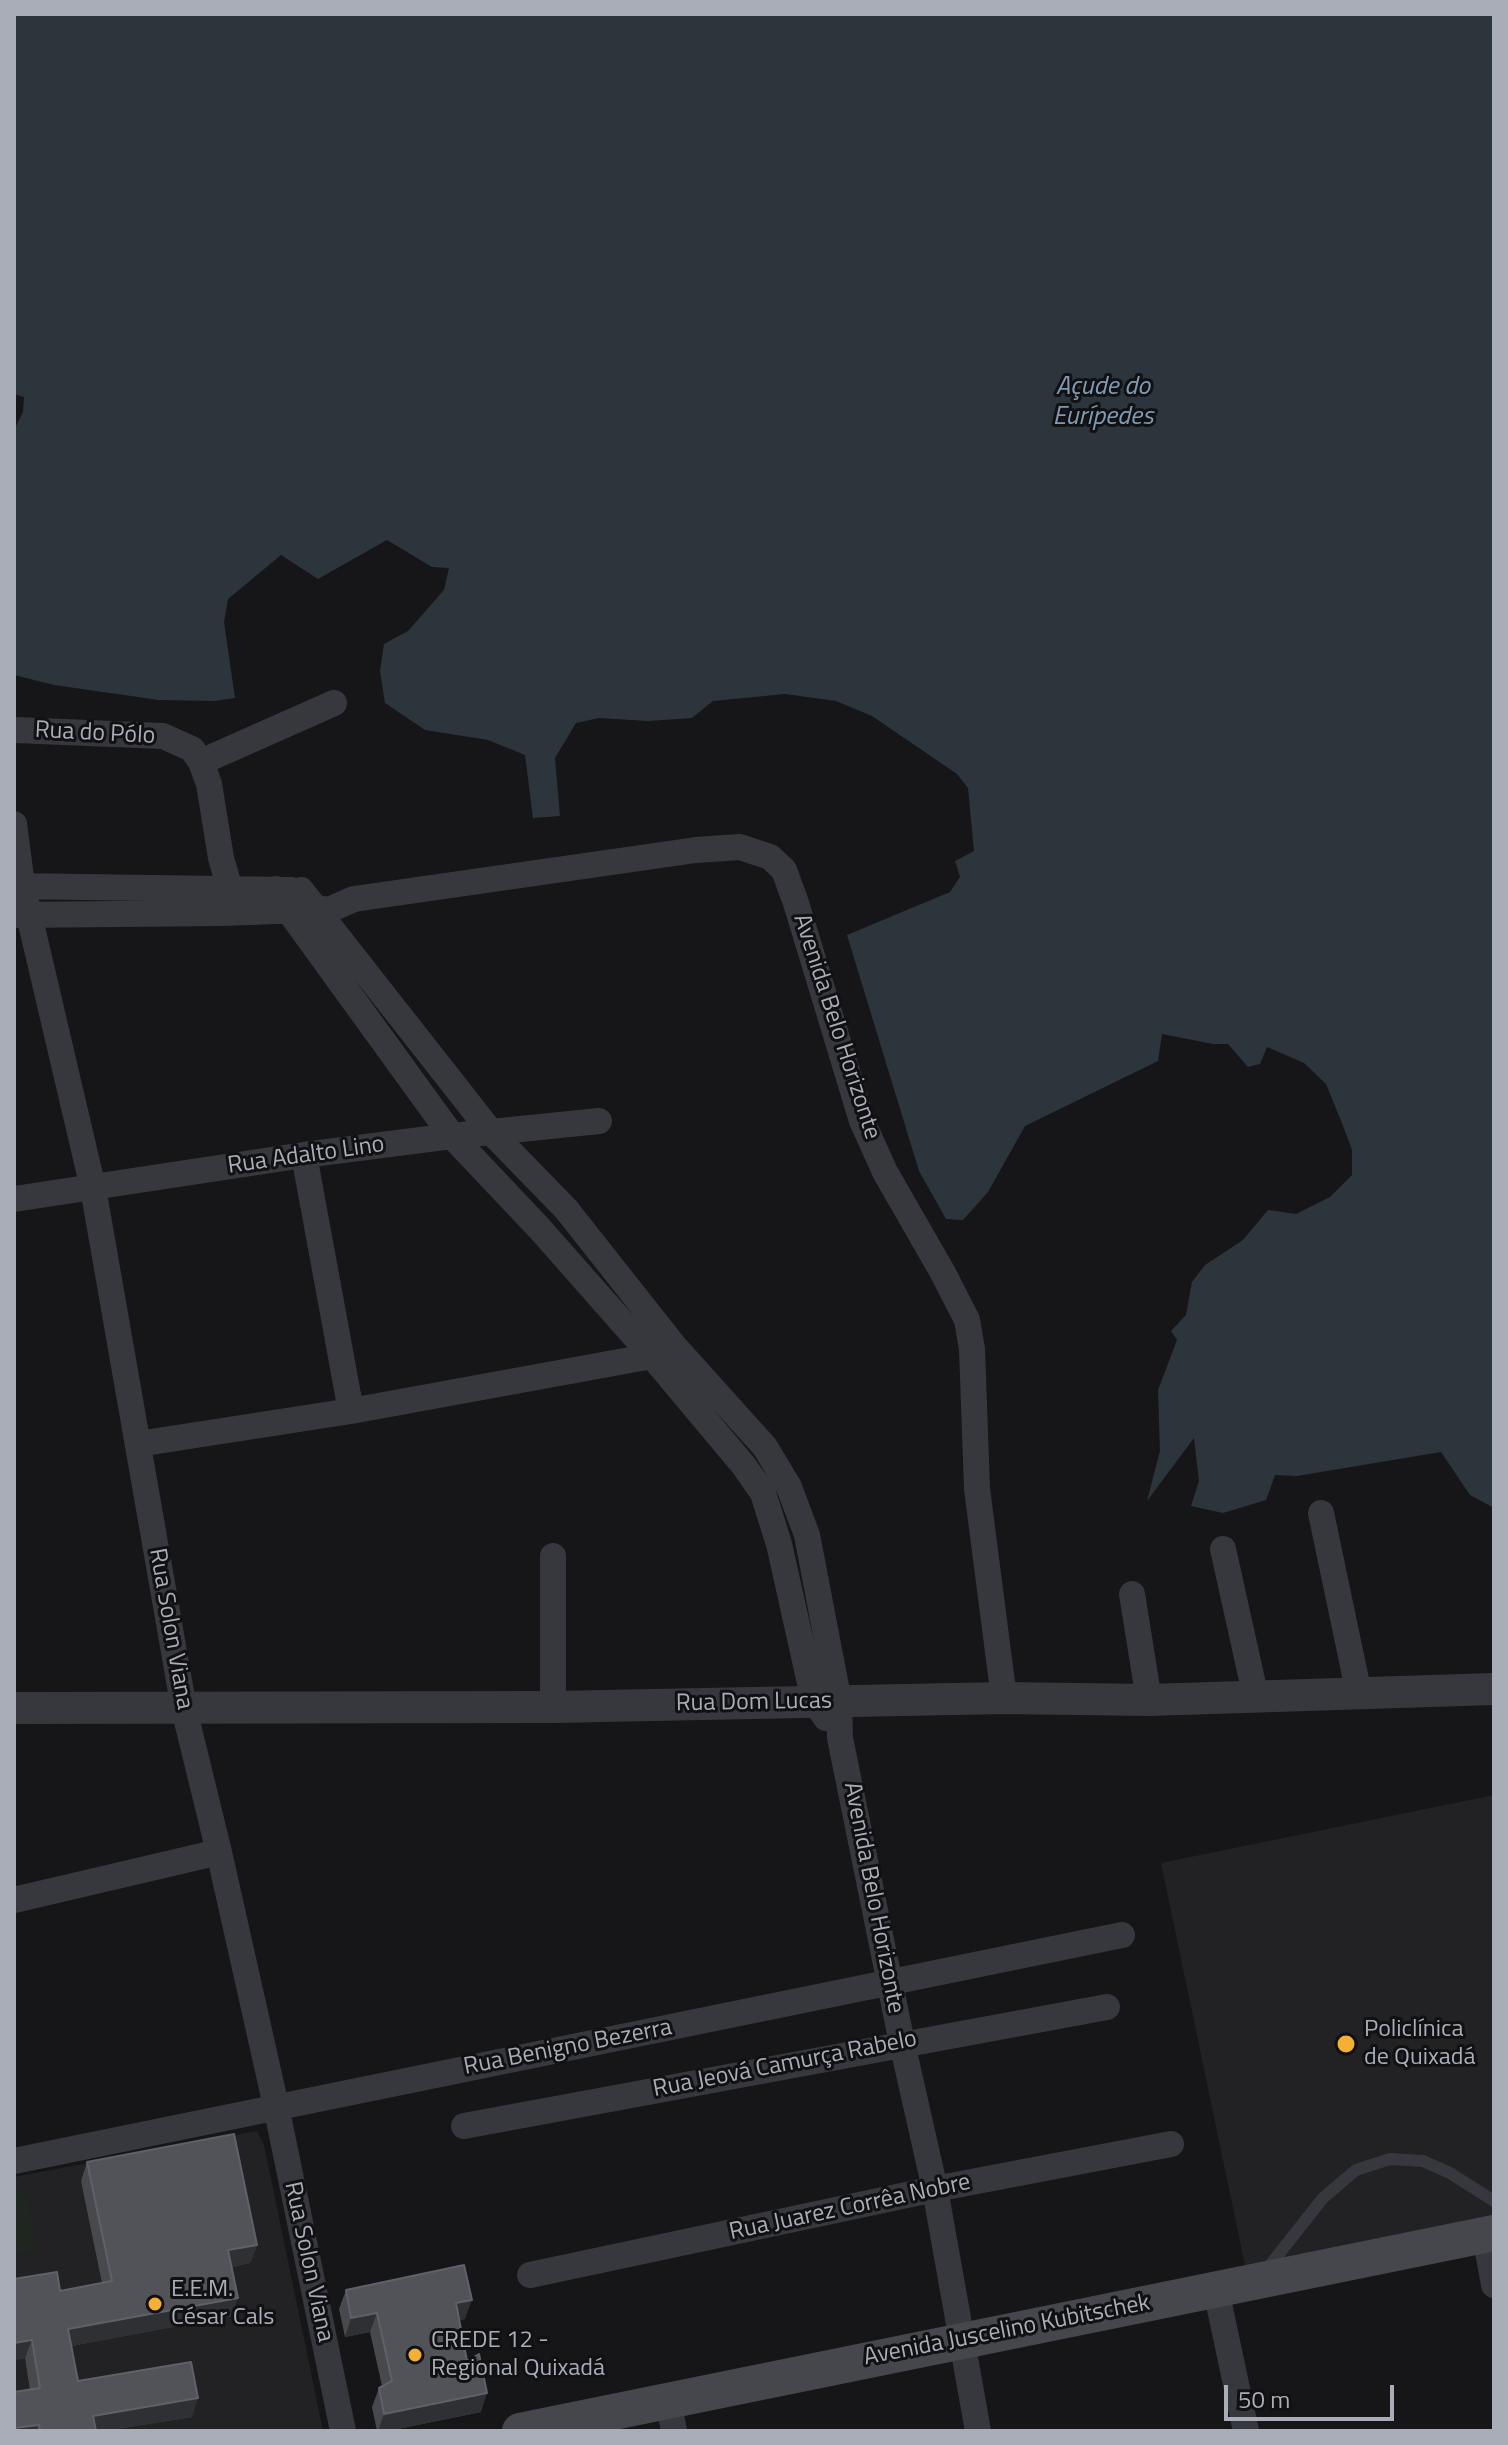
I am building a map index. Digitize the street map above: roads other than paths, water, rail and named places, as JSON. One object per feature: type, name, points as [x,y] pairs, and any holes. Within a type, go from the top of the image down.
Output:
[{"type":"main road","name":"Avenida Juscelino Kubitschek","points":[[520,2431],[671,2415],[961,2340],[1258,2281],[1491,2223]]},
{"type":"street","points":[[243,912],[230,889],[221,858],[209,784],[201,762],[334,703]]},
{"type":"street","name":"Rua do Pólo","points":[[14,730],[163,736],[192,749],[201,762]]},
{"type":"street","name":"Rua Solon Viana","points":[[14,824],[21,915],[93,1188],[184,1709],[276,2106],[343,2431]]},
{"type":"street","name":"Avenida Belo Horizonte","points":[[295,900],[331,909],[354,899],[696,850],[740,847],[770,857],[784,870],[838,1035],[862,1121],[885,1172],[967,1320],[972,1349],[977,1489],[1004,1698]]},
{"type":"street","points":[[18,886],[230,889],[295,900]]},
{"type":"street","points":[[21,915],[243,912],[295,900]]},
{"type":"street","name":"Avenida Belo Horizonte","points":[[295,900],[334,929],[491,1132],[566,1209],[763,1493],[826,1702],[840,1738],[935,2189],[978,2431]]},
{"type":"street","name":"Avenida Belo Horizonte","points":[[295,900],[452,1136],[540,1229],[765,1447],[789,1487],[807,1535],[826,1702]]},
{"type":"street","name":"Rua Adalto Lino","points":[[14,1199],[304,1155],[599,1121]]},
{"type":"street","points":[[304,1155],[351,1411]]},
{"type":"street","points":[[540,1229],[566,1209]]},
{"type":"street","points":[[138,1444],[351,1411],[664,1352]]},
{"type":"street","points":[[763,1493],[789,1487]]},
{"type":"street","points":[[1321,1513],[1359,1694]]},
{"type":"street","points":[[1223,1549],[1256,1698]]},
{"type":"street","points":[[553,1556],[553,1707]]},
{"type":"street","points":[[1132,1594],[1149,1700]]},
{"type":"street","name":"Rua Dom Lucas","points":[[14,1708],[553,1707],[1004,1698],[1149,1700],[1494,1689]]},
{"type":"street","points":[[14,1900],[219,1852]]},
{"type":"street","name":"Rua Benigno Bezerra","points":[[14,2161],[1122,1935]]},
{"type":"street","name":"Rua Jeová Camurça Rabelo","points":[[464,2126],[1107,2007]]},
{"type":"street","name":"Rua Juarez Corrêa Nobre","points":[[530,2275],[935,2189],[1171,2144]]},
{"type":"street","points":[[1491,2223],[1494,2285]]},
{"type":"street","points":[[1216,2290],[1246,2431]]},
{"type":"lane","points":[[1258,2281],[1323,2198],[1356,2170],[1390,2159],[1423,2161],[1450,2173],[1491,2223]]},
{"type":"water","name":"Açude do Eurípedes","points":[[14,14],[1494,14],[1494,1508],[1470,1495],[1441,1452],[1297,1476],[1275,1475],[1266,1500],[1223,1513],[1191,1506],[1199,1481],[1194,1438],[1147,1501],[1160,1451],[1158,1390],[1177,1340],[1171,1331],[1186,1315],[1192,1282],[1205,1265],[1243,1240],[1268,1210],[1296,1214],[1330,1197],[1352,1175],[1352,1150],[1326,1084],[1304,1063],[1267,1047],[1260,1064],[1248,1067],[1228,1044],[1162,1034],[1158,1061],[1025,1126],[988,1192],[963,1220],[946,1219],[919,1171],[847,935],[950,892],[960,877],[955,861],[974,851],[968,788],[957,774],[872,716],[836,701],[785,694],[713,701],[692,718],[648,721],[599,718],[576,723],[555,758],[560,816],[533,818],[525,755],[488,740],[425,730],[385,703],[380,671],[384,644],[408,631],[444,590],[449,568],[432,567],[387,540],[318,579],[281,555],[228,599],[224,622],[235,698],[215,701],[159,700],[54,685],[14,675],[14,430],[23,412],[24,397],[14,394]]},
{"type":"place","name":"Policlínica de Quixadá","points":[[1346,2044]]},
{"type":"place","name":"E.E.M. César Cals","points":[[155,2304]]},
{"type":"place","name":"CREDE 12 - Regional Quixadá","points":[[415,2355]]}]
